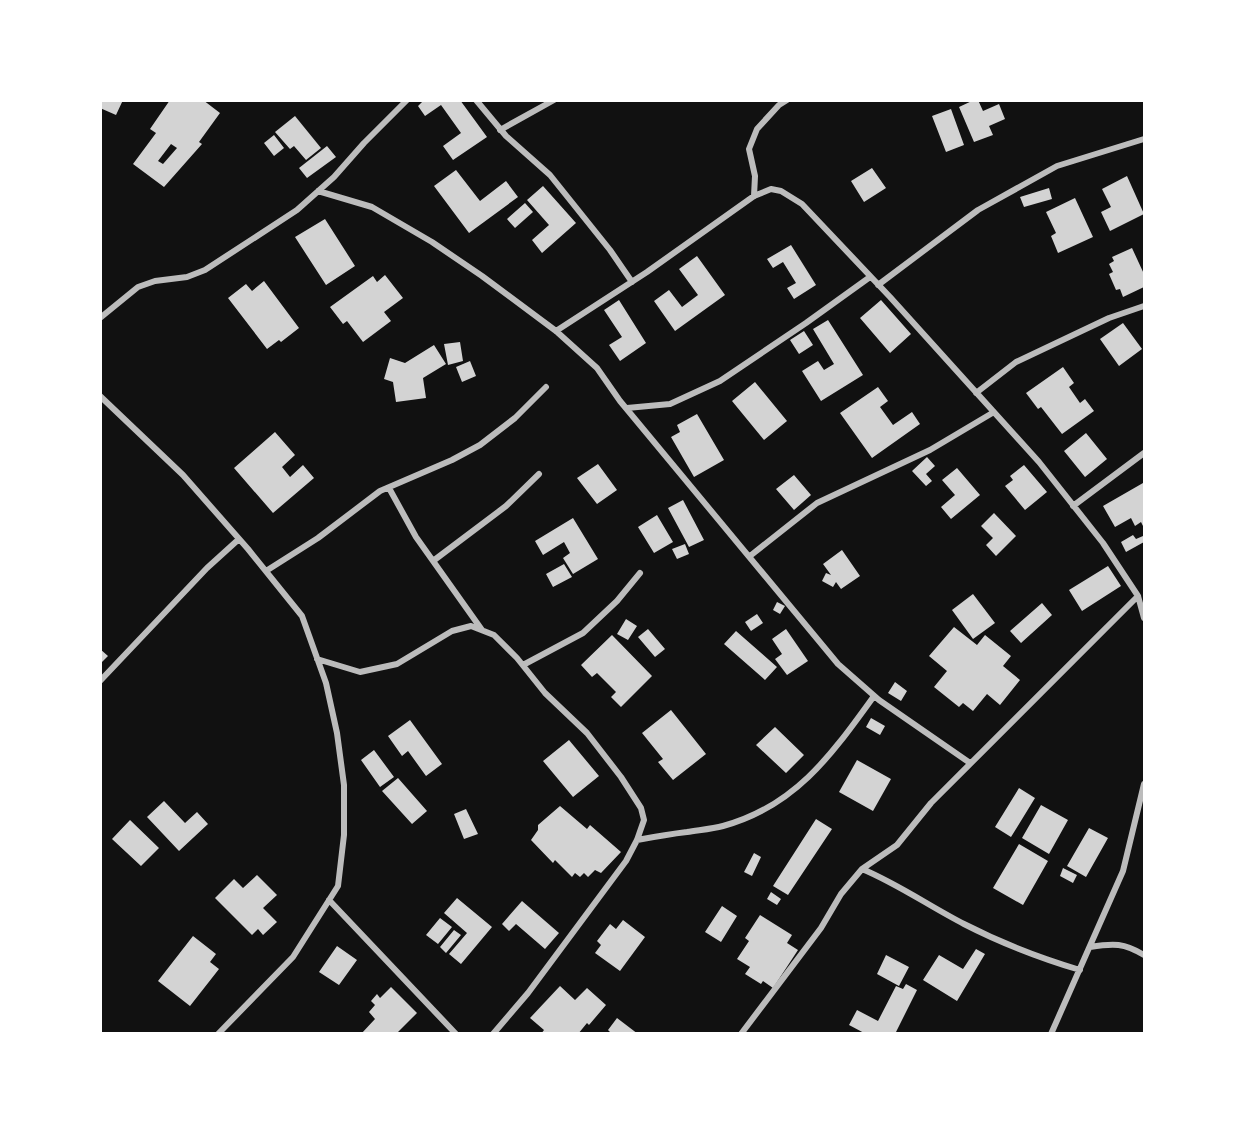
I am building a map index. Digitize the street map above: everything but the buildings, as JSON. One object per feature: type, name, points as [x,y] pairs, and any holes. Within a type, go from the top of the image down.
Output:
[{"type":"street","points":[[100,318],[138,287],[155,281],[187,277],[205,270],[297,210],[334,177],[407,100]]},
{"type":"street","points":[[476,100],[500,130],[550,175],[610,250],[632,282]]},
{"type":"street","points":[[500,130],[554,100]]},
{"type":"street","points":[[754,196],[755,176],[749,149],[757,129],[779,105],[787,100]]},
{"type":"street","points":[[878,285],[978,210],[1057,166],[1144,139]]},
{"type":"street","points":[[556,332],[632,282],[754,196],[771,189],[781,191],[802,204],[1039,462],[1103,543],[1138,596],[1144,618]]},
{"type":"street","points":[[318,191],[372,207],[440,248],[556,332],[597,368],[627,408],[838,664],[874,696],[970,763]]},
{"type":"street","points":[[627,408],[670,404],[720,381],[806,323],[870,276]]},
{"type":"street","points":[[976,393],[1016,362],[1109,318],[1144,306]]},
{"type":"street","points":[[266,571],[318,538],[380,491],[452,460],[480,444],[515,418],[546,387]]},
{"type":"street","points":[[100,396],[183,475],[239,538],[302,616],[326,683],[337,733],[344,785],[344,835],[338,886],[293,957],[218,1034]]},
{"type":"street","points":[[750,556],[817,503],[930,450],[994,412]]},
{"type":"street","points":[[1073,506],[1144,453]]},
{"type":"street","points":[[434,561],[506,506],[539,474]]},
{"type":"street","points":[[389,488],[416,537],[482,630]]},
{"type":"street","points":[[100,681],[207,567],[239,538]]},
{"type":"street","points":[[523,665],[583,633],[617,601],[640,573]]},
{"type":"street","points":[[741,1034],[821,928],[840,894],[862,869],[897,845],[931,803],[1138,596]]},
{"type":"street","points":[[318,659],[360,672],[397,664],[452,631],[471,626],[495,635],[545,693],[587,733],[621,777],[641,808],[644,820],[626,861],[528,993],[493,1034]]},
{"type":"street","points":[[637,840],[722,826],[758,814],[776,804],[800,788],[822,765],[842,742],[874,696]]},
{"type":"street","points":[[1051,1034],[1123,871],[1144,784]]},
{"type":"street","points":[[862,869],[888,880],[964,924],[1039,957],[1080,970]]},
{"type":"street","points":[[329,900],[456,1034]]},
{"type":"street","points":[[1090,947],[1113,943],[1131,948],[1144,955]]}]
